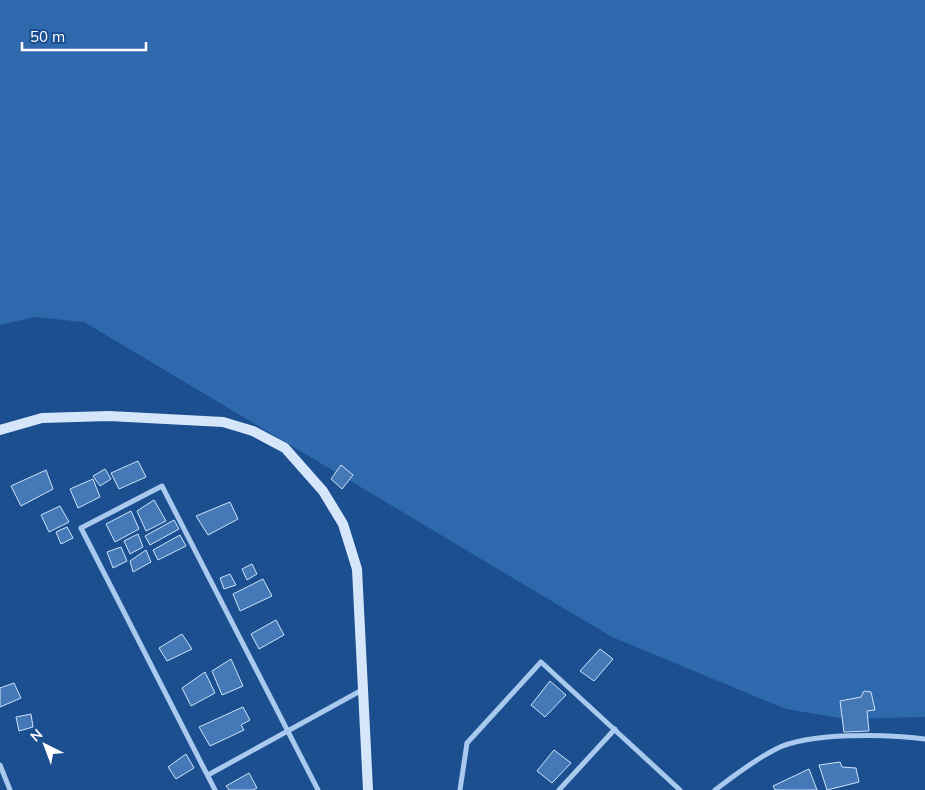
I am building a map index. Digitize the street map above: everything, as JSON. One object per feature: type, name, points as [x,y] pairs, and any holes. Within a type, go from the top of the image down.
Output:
[{"type":"street","points":[[0,430],[42,418],[109,416],[223,422],[253,431],[285,448],[323,491],[342,524],[357,568],[368,790]]},
{"type":"street","points":[[216,790],[81,528],[162,486],[318,790]]},
{"type":"street","points":[[460,790],[468,743],[541,662],[680,790]]},
{"type":"street","points":[[208,775],[362,690]]},
{"type":"street","points":[[560,790],[615,729]]},
{"type":"street","points":[[715,790],[777,748],[798,742],[844,736],[904,736],[925,739]]},
{"type":"street","points":[[0,765],[10,790]]},
{"type":"shaded area","points":[[0,0],[925,0],[925,717],[845,719],[786,709],[612,637],[84,322],[34,317],[0,325]]},
{"type":"building","points":[[138,461],[146,477],[119,489],[111,473]]},
{"type":"building","points":[[341,465],[353,475],[342,489],[331,479]]},
{"type":"building","points":[[105,469],[111,479],[100,486],[93,476]]},
{"type":"building","points":[[46,470],[53,489],[21,506],[11,486]]},
{"type":"building","points":[[93,479],[100,497],[78,508],[70,489]]},
{"type":"building","points":[[154,500],[166,521],[146,531],[137,511]]},
{"type":"building","points":[[230,502],[238,519],[208,535],[196,516]]},
{"type":"building","points":[[60,506],[69,522],[49,532],[41,515]]},
{"type":"building","points":[[131,511],[139,529],[115,542],[106,524]]},
{"type":"building","points":[[174,520],[179,529],[150,545],[145,536]]},
{"type":"building","points":[[67,527],[73,538],[61,544],[56,532]]},
{"type":"building","points":[[138,534],[143,547],[130,554],[124,541]]},
{"type":"building","points":[[180,535],[186,546],[158,560],[153,550]]},
{"type":"building","points":[[121,547],[127,561],[113,568],[107,552]]},
{"type":"building","points":[[146,550],[151,562],[133,572],[130,561]]},
{"type":"building","points":[[252,564],[257,574],[247,580],[242,569]]},
{"type":"building","points":[[230,574],[236,585],[224,589],[220,578]]},
{"type":"building","points":[[263,579],[272,596],[240,611],[233,594]]},
{"type":"building","points":[[276,620],[284,635],[259,649],[251,634]]},
{"type":"building","points":[[182,634],[192,649],[167,661],[159,648]]},
{"type":"building","points":[[600,649],[613,659],[594,681],[580,671]]},
{"type":"building","points":[[231,659],[243,686],[222,695],[212,671]]},
{"type":"building","points":[[205,672],[215,693],[191,706],[182,688]]},
{"type":"building","points":[[550,681],[566,695],[545,717],[531,705]]},
{"type":"building","points":[[14,683],[21,698],[0,707],[0,688]]},
{"type":"building","points":[[864,691],[871,692],[875,710],[867,711],[869,731],[844,732],[840,701],[861,697]]},
{"type":"building","points":[[243,707],[250,720],[241,725],[244,730],[210,746],[199,727]]},
{"type":"building","points":[[31,714],[33,727],[19,731],[16,717]]},
{"type":"building","points":[[554,750],[571,763],[552,783],[537,771]]},
{"type":"building","points":[[186,754],[194,768],[176,779],[168,767]]},
{"type":"building","points":[[840,762],[842,767],[856,768],[859,782],[827,790],[819,765]]},
{"type":"building","points":[[809,769],[817,790],[775,790],[773,786]]},
{"type":"building","points":[[249,773],[257,788],[253,790],[229,790],[226,786]]}]
